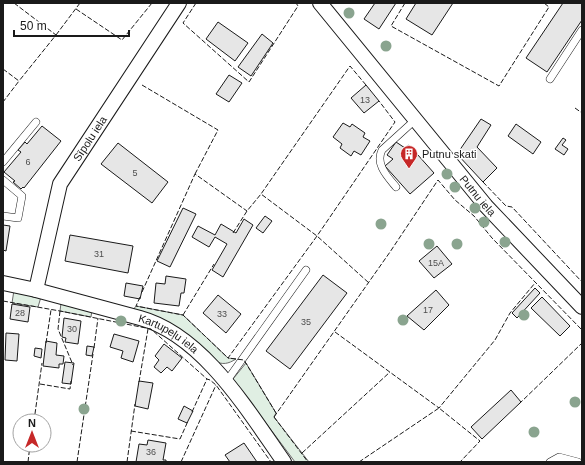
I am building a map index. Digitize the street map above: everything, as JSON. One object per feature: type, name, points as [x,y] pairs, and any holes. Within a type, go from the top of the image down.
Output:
[{"type":"street","name":"Sīpolu iela","points":[[36,290],[60,184],[179,3]]},
{"type":"street","name":"Putnu iela","points":[[320,3],[486,206],[582,307]]},
{"type":"street","name":"Kartupeļu iela","points":[[3,283],[36,290],[152,321],[177,335],[226,382],[284,462]]},
{"type":"lane","points":[[550,79],[582,30]]},
{"type":"lane","points":[[396,187],[381,167],[379,160],[380,154],[382,150],[415,120]]},
{"type":"lane","points":[[3,162],[36,122]]},
{"type":"lane","points":[[3,180],[22,196],[18,218],[3,216]]},
{"type":"lane","points":[[226,382],[306,270]]},
{"type":"lane","points":[[550,462],[559,457],[578,462]]},
{"type":"green space","points":[[14,290],[41,297],[38,307],[12,303]]},
{"type":"green space","points":[[61,303],[92,310],[91,317],[60,311]]},
{"type":"green space","points":[[136,306],[183,315],[228,358],[236,359],[225,363],[214,361],[133,310]]},
{"type":"green space","points":[[246,363],[276,413],[274,417],[309,462],[295,462],[233,379]]},
{"type":"building","points":[[375,3],[396,3],[379,29],[364,19]]},
{"type":"building","points":[[416,3],[453,3],[432,35],[406,19]]},
{"type":"building","points":[[563,3],[582,3],[582,20],[547,72],[526,58]]},
{"type":"building","points":[[218,22],[248,43],[235,61],[206,39]]},
{"type":"building","points":[[262,34],[273,43],[251,76],[238,67]]},
{"type":"building","points":[[229,75],[242,83],[229,102],[216,94]]},
{"type":"building","points":[[366,85],[379,101],[364,113],[351,98]]},
{"type":"building","points":[[481,119],[491,125],[477,147],[497,168],[483,182],[457,154]]},
{"type":"building","points":[[343,123],[350,127],[352,124],[365,133],[363,137],[370,141],[361,155],[354,151],[351,156],[340,148],[342,144],[333,137]]},
{"type":"building","points":[[516,124],[541,142],[533,154],[508,136]]},
{"type":"building","points":[[42,126],[61,141],[24,188],[23,187],[21,189],[13,182],[15,181],[4,172],[21,152],[18,150],[25,142],[27,144]]},
{"type":"building","points":[[563,138],[566,140],[562,145],[568,149],[564,155],[555,149]]},
{"type":"building","name":"Putnu skati","points":[[396,142],[405,148],[409,145],[434,173],[410,194],[385,166],[393,159],[387,155]]},
{"type":"building","points":[[118,143],[168,182],[152,203],[101,164]]},
{"type":"building","points":[[183,208],[196,214],[170,267],[157,261]]},
{"type":"building","points":[[265,216],[272,221],[263,233],[256,228]]},
{"type":"building","points":[[244,219],[253,225],[223,277],[212,270],[227,244],[215,237],[209,247],[192,237],[198,226],[215,235],[221,224],[236,233]]},
{"type":"building","points":[[3,225],[10,226],[6,251],[3,250]]},
{"type":"building","points":[[70,235],[133,246],[128,273],[65,261]]},
{"type":"building","points":[[437,246],[452,264],[434,278],[419,261]]},
{"type":"building","points":[[323,275],[347,293],[290,369],[266,351]]},
{"type":"building","points":[[166,276],[186,279],[184,293],[181,293],[179,306],[154,303],[156,283],[165,284]]},
{"type":"building","points":[[126,283],[143,286],[140,299],[124,296]]},
{"type":"building","points":[[535,288],[540,293],[517,318],[512,313]]},
{"type":"building","points":[[436,290],[449,305],[424,330],[407,316]]},
{"type":"building","points":[[218,295],[241,314],[226,333],[203,313]]},
{"type":"building","points":[[542,297],[570,326],[560,336],[531,308]]},
{"type":"building","points":[[12,304],[30,307],[28,322],[10,319]]},
{"type":"building","points":[[64,318],[81,321],[78,344],[65,342],[66,338],[62,337]]},
{"type":"building","points":[[6,333],[19,334],[17,361],[5,360]]},
{"type":"building","points":[[114,334],[139,341],[133,362],[121,358],[123,351],[110,347]]},
{"type":"building","points":[[46,341],[57,343],[56,355],[64,356],[63,364],[59,364],[59,368],[43,366]]},
{"type":"building","points":[[164,344],[182,358],[172,371],[167,367],[161,373],[154,367],[159,360],[155,356]]},
{"type":"building","points":[[87,346],[94,347],[92,356],[86,355]]},
{"type":"building","points":[[35,348],[42,349],[41,358],[34,356]]},
{"type":"building","points":[[65,362],[74,363],[71,384],[62,383]]},
{"type":"building","points":[[139,381],[153,383],[148,409],[135,406]]},
{"type":"building","points":[[511,390],[521,402],[482,439],[471,427]]},
{"type":"building","points":[[184,406],[193,411],[187,423],[178,419]]},
{"type":"building","points":[[148,440],[166,443],[163,460],[166,460],[166,462],[136,462],[139,444],[147,445]]},
{"type":"building","points":[[244,443],[257,462],[230,462],[225,455]]},
{"type":"fence","points":[[14,3],[56,35],[19,81]]},
{"type":"fence","points":[[56,35],[80,3]]},
{"type":"fence","points":[[76,9],[122,40],[152,3]]},
{"type":"fence","points":[[196,3],[183,23],[249,82],[298,6],[296,3]]},
{"type":"fence","points":[[405,3],[391,26],[499,86],[549,7],[544,3]]},
{"type":"fence","points":[[366,85],[350,66],[261,194],[317,236],[369,283]]},
{"type":"fence","points":[[3,69],[19,81],[3,102]]},
{"type":"fence","points":[[142,85],[218,130],[195,174]]},
{"type":"fence","points":[[276,413],[244,360],[228,358],[317,236],[395,122],[379,101]]},
{"type":"fence","points":[[575,108],[582,113]]},
{"type":"fence","points":[[142,292],[195,174],[247,211]]},
{"type":"fence","points":[[274,417],[390,252],[438,180],[455,200],[474,216],[492,238],[582,330]]},
{"type":"fence","points":[[483,182],[506,206],[512,207],[582,282]]},
{"type":"fence","points":[[233,233],[247,211],[261,194]]},
{"type":"fence","points":[[183,315],[214,264]]},
{"type":"fence","points":[[335,332],[439,408],[495,340],[510,313],[535,283]]},
{"type":"fence","points":[[140,297],[136,306],[183,315],[228,358]]},
{"type":"fence","points":[[3,301],[151,329],[207,379],[216,385],[271,462]]},
{"type":"fence","points":[[46,343],[51,310]]},
{"type":"fence","points":[[60,311],[58,329],[73,365]]},
{"type":"fence","points":[[94,348],[98,318]]},
{"type":"fence","points":[[139,382],[148,329]]},
{"type":"fence","points":[[519,404],[582,343]]},
{"type":"fence","points":[[77,462],[93,354]]},
{"type":"fence","points":[[35,413],[42,363]]},
{"type":"fence","points":[[302,453],[390,372]]},
{"type":"fence","points":[[192,412],[207,379]]},
{"type":"fence","points":[[40,384],[70,389],[71,381]]},
{"type":"fence","points":[[181,462],[216,385]]},
{"type":"fence","points":[[127,462],[135,404]]},
{"type":"fence","points":[[359,462],[439,408],[480,441],[460,462]]},
{"type":"fence","points":[[274,417],[308,462]]},
{"type":"fence","points":[[131,431],[180,439],[188,421]]},
{"type":"fence","points":[[28,462],[29,453]]},
{"type":"place","name":"Putnu skati","points":[[409,169]]}]
